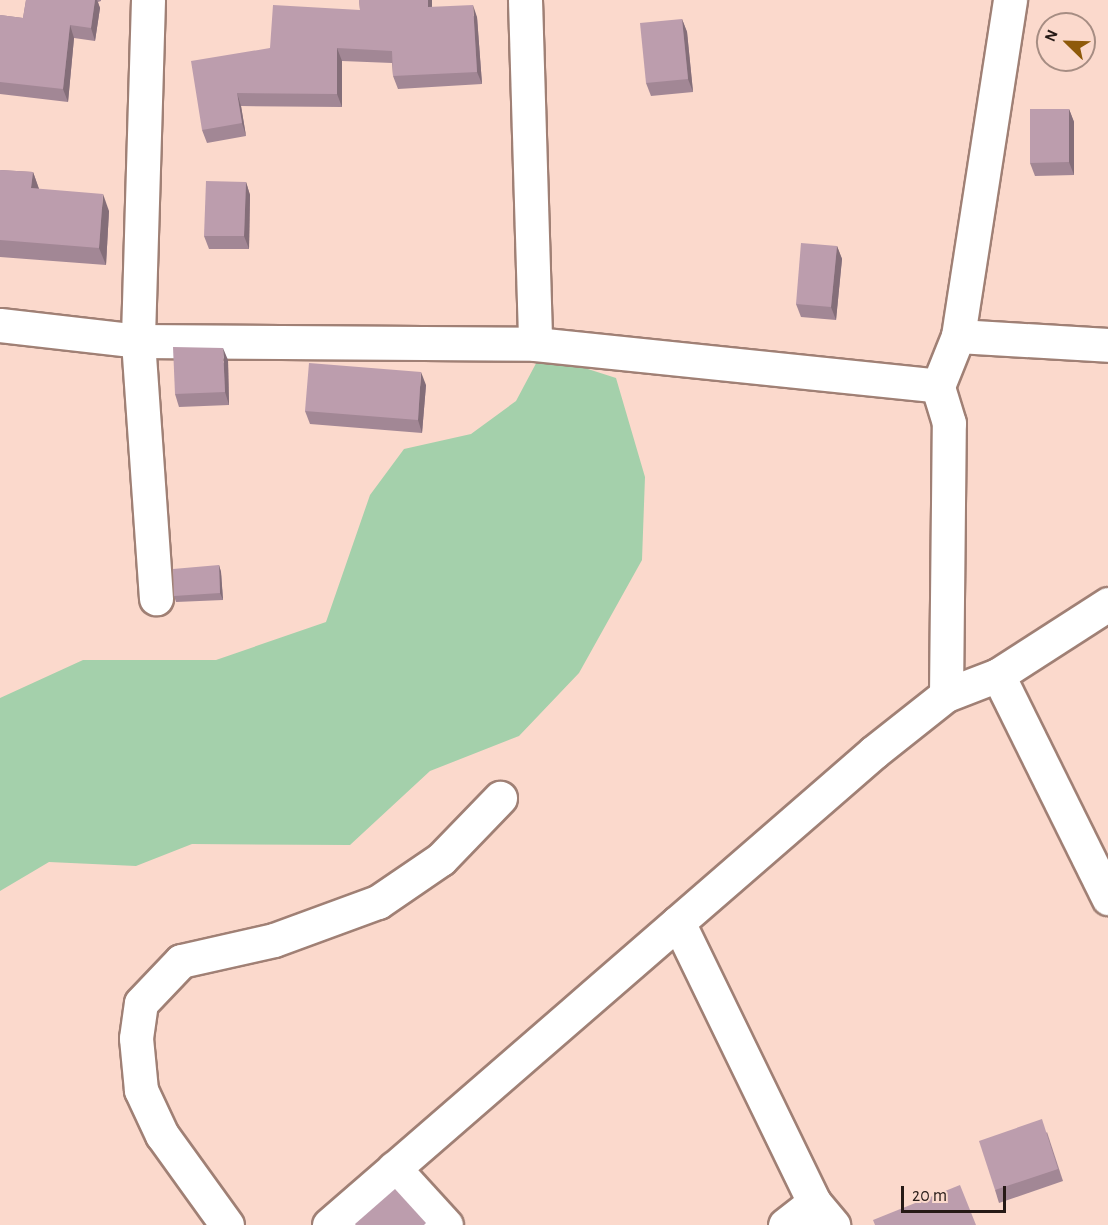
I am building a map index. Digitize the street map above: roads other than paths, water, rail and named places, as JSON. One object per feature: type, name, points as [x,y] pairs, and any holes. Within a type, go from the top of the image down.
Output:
[{"type":"street","points":[[148,0],[138,341],[156,598]]},
{"type":"street","points":[[525,0],[535,344]]},
{"type":"street","points":[[946,696],[949,423],[938,386],[958,336],[1010,0]]},
{"type":"street","points":[[0,325],[138,341],[535,344],[938,386]]},
{"type":"street","points":[[958,336],[1108,345]]},
{"type":"street","points":[[329,1225],[678,922],[946,696],[998,675],[1108,604]]},
{"type":"street","points":[[998,675],[1108,898]]},
{"type":"street","points":[[227,1225],[162,1135],[141,1090],[135,1038],[141,1003],[181,961],[274,940],[378,902],[441,859],[500,798]]},
{"type":"street","points":[[678,922],[824,1214],[785,1225]]},
{"type":"street","points":[[394,1168],[446,1225]]}]
